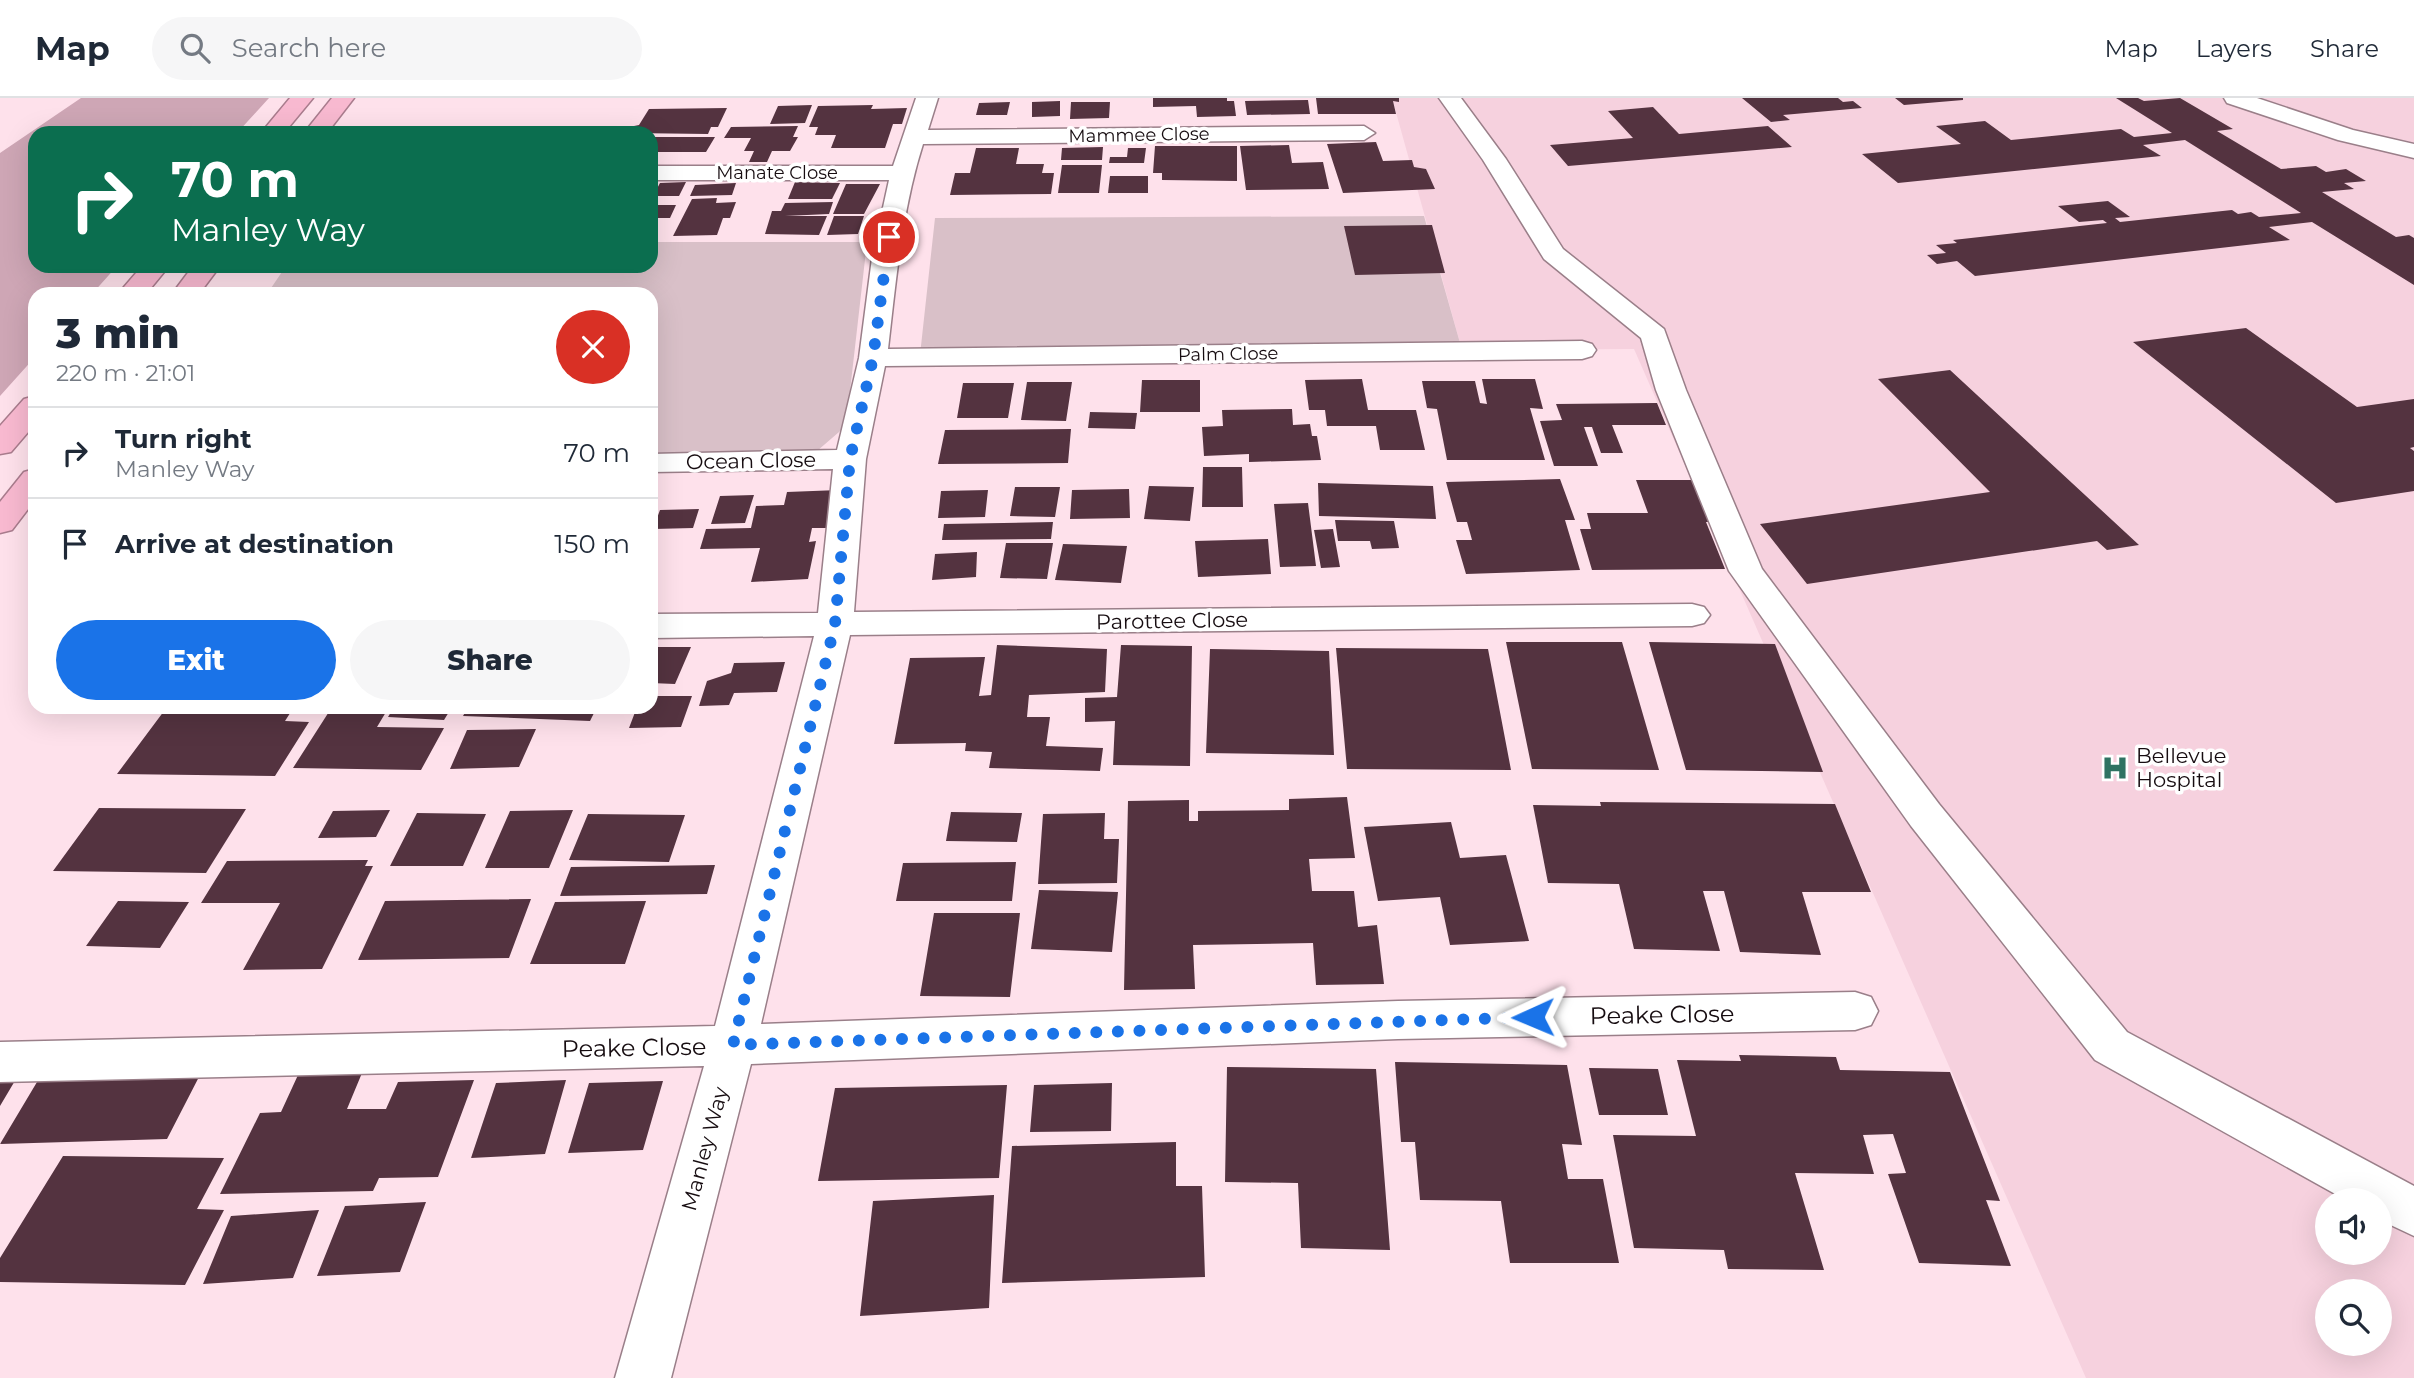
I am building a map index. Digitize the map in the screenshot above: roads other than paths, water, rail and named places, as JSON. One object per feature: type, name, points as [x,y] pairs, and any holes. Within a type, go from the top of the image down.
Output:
[{"type":"highway","points":[[278,126],[302,98]]},
{"type":"highway","points":[[321,126],[343,98]]},
{"type":"highway","points":[[137,287],[150,273]]},
{"type":"highway","points":[[190,287],[202,273]]},
{"type":"highway","points":[[0,445],[28,413]]},
{"type":"highway","points":[[0,523],[28,489]]},
{"type":"street","name":"Manley Way","points":[[643,1378],[733,1045],[835,624],[850,459],[873,358],[885,258],[902,173],[927,98]]},
{"type":"street","points":[[1450,98],[1494,159],[1553,254],[1654,335],[1671,390],[1746,571],[1925,815],[2111,1046],[2414,1212]]},
{"type":"street","points":[[2235,98],[2346,135],[2414,151]]},
{"type":"street","name":"Mammee Close","points":[[915,137],[1364,133]]},
{"type":"street","name":"Manate Close","points":[[658,173],[902,173]]},
{"type":"street","name":"Palm Close","points":[[873,358],[1582,350]]},
{"type":"street","name":"Ocean Close","points":[[658,463],[850,459]]},
{"type":"street","name":"Parottee Close","points":[[658,626],[1692,615]]},
{"type":"street","name":"Peake Close","points":[[0,1062],[733,1045],[1398,1020],[1855,1011]]},
{"type":"place","name":"Bellevue Hospital","points":[[2115,768]]}]
